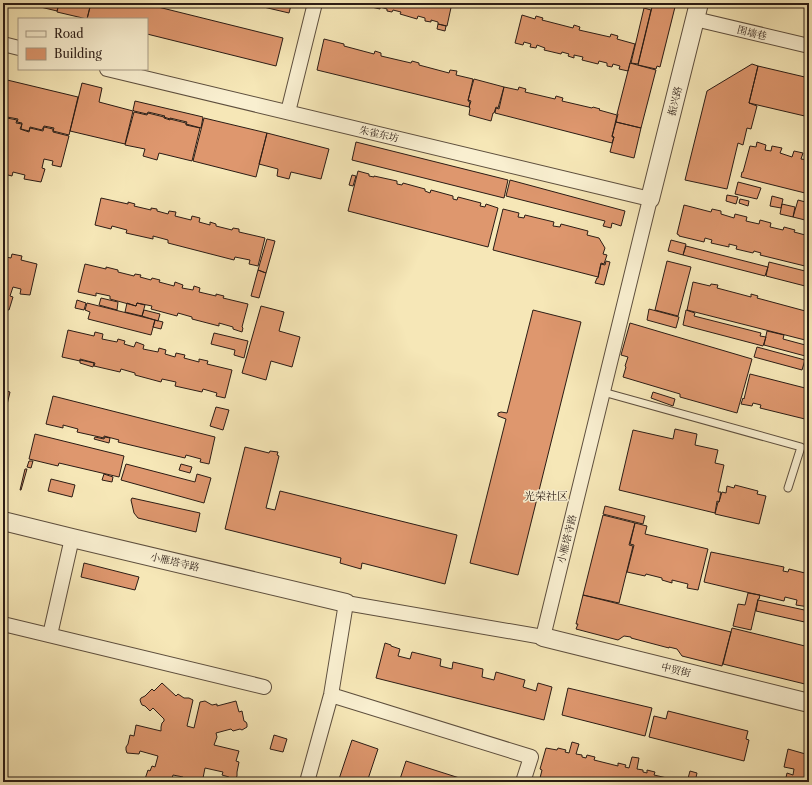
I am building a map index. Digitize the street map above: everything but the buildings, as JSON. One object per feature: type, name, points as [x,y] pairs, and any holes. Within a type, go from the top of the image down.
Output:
[{"type":"street","points":[[288,112],[315,3]]},
{"type":"street","name":"围墙巷","points":[[697,11],[809,46]]},
{"type":"street","name":"振兴路","points":[[650,199],[697,11]]},
{"type":"street","points":[[3,44],[18,48]]},
{"type":"street","name":"朱雀东坊","points":[[111,70],[650,199]]},
{"type":"street","name":"小雁塔寺路","points":[[3,521],[346,603],[543,637],[650,199]]},
{"type":"street","points":[[50,635],[72,538]]},
{"type":"street","points":[[307,782],[331,695],[346,603]]},
{"type":"street","points":[[3,624],[264,687]]},
{"type":"street","name":"中贸街","points":[[543,637],[809,703]]},
{"type":"street","points":[[331,695],[531,756],[523,782]]},
{"type":"lane","points":[[603,392],[801,448],[788,488]]},
{"type":"district","name":"光荣社区","points":[[546,496]]}]
